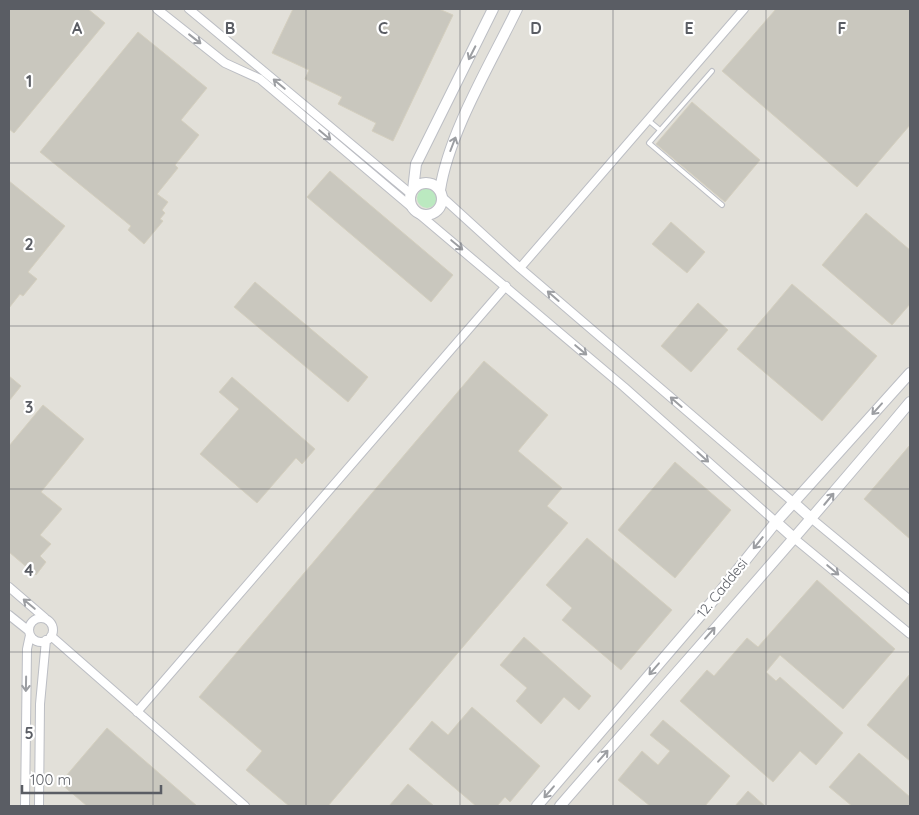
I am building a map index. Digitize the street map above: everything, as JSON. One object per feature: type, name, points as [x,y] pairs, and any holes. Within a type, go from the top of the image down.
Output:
[{"type":"street","points":[[157,9],[225,63],[260,79],[624,387],[795,539],[910,634]]},
{"type":"street","points":[[189,9],[412,192]]},
{"type":"street","points":[[493,9],[416,164],[411,204],[418,212],[428,215],[437,211],[442,204],[443,171],[454,139],[517,9]]},
{"type":"street","points":[[520,268],[744,9]]},
{"type":"street","points":[[412,192],[424,183],[433,184],[441,194],[520,268],[812,519],[910,600]]},
{"type":"street","points":[[137,712],[506,286]]},
{"type":"street","name":"12. Caddesi","points":[[536,806],[704,610],[793,502],[910,373]]},
{"type":"street","name":"12. Caddesi","points":[[560,806],[719,623],[795,539],[910,402]]},
{"type":"street","points":[[9,587],[49,621],[53,628],[49,638],[40,704],[40,806]]},
{"type":"street","points":[[9,615],[36,641],[49,638]]},
{"type":"street","points":[[25,806],[26,649],[33,620],[41,618],[49,621]]},
{"type":"street","points":[[49,638],[245,806]]},
{"type":"lane","points":[[712,71],[649,143],[722,205]]},
{"type":"lane","points":[[648,120],[660,130]]},
{"type":"shaded area","points":[[9,9],[910,9],[910,806],[9,806]]},
{"type":"green space","points":[[427,188],[434,191],[437,198],[434,205],[427,208],[420,205],[417,198],[420,191]]},
{"type":"building","points":[[9,9],[88,9],[105,23],[14,133],[9,129]]},
{"type":"building","points":[[293,9],[439,9],[453,15],[393,141],[372,131],[376,123],[338,104],[342,97],[305,79],[309,70],[272,53]]},
{"type":"building","points":[[776,9],[910,9],[910,125],[857,187],[722,71]]},
{"type":"building","points":[[138,32],[207,88],[181,120],[199,135],[175,165],[178,168],[157,194],[168,202],[162,210],[165,213],[160,219],[163,221],[144,244],[128,230],[131,226],[40,152]]},
{"type":"building","points":[[692,102],[760,160],[725,202],[656,144]]},
{"type":"building","points":[[330,171],[453,275],[431,302],[307,197]]},
{"type":"building","points":[[9,181],[65,226],[28,272],[37,279],[23,296],[20,294],[9,308]]},
{"type":"building","points":[[866,213],[910,250],[910,304],[892,325],[822,265]]},
{"type":"building","points":[[671,222],[705,252],[687,273],[652,244]]},
{"type":"building","points":[[255,282],[368,377],[348,402],[234,307]]},
{"type":"building","points":[[792,284],[877,356],[822,421],[737,349]]},
{"type":"building","points":[[698,303],[728,330],[691,372],[661,346]]},
{"type":"building","points":[[484,361],[548,415],[518,451],[562,488],[547,506],[568,523],[328,806],[289,806],[246,770],[262,751],[199,697]]},
{"type":"building","points":[[9,376],[21,386],[9,401]]},
{"type":"building","points":[[232,377],[315,449],[302,464],[296,458],[257,503],[200,454],[239,409],[219,392]]},
{"type":"building","points":[[43,405],[84,439],[41,492],[62,509],[40,535],[51,544],[40,556],[46,562],[36,575],[9,552],[9,446]]},
{"type":"building","points":[[910,445],[910,539],[864,499]]},
{"type":"building","points":[[675,462],[731,510],[675,578],[618,530]]},
{"type":"building","points":[[587,538],[672,610],[621,670],[562,620],[572,608],[546,585]]},
{"type":"building","points":[[817,580],[895,649],[843,709],[780,655],[766,672],[776,681],[780,677],[843,733],[816,765],[800,751],[773,782],[680,701],[707,670],[714,676],[747,638],[758,647]]},
{"type":"building","points":[[524,637],[591,696],[579,710],[564,697],[541,724],[516,701],[527,688],[500,665]]},
{"type":"building","points":[[910,674],[910,761],[867,725]]},
{"type":"building","points":[[472,707],[540,766],[510,802],[505,797],[497,806],[476,806],[409,749],[432,721],[448,735]]},
{"type":"building","points":[[663,720],[730,776],[705,806],[650,806],[618,780],[642,751],[658,765],[670,751],[650,735]]},
{"type":"building","points":[[107,728],[197,806],[87,806],[60,783]]},
{"type":"building","points":[[859,753],[910,797],[910,806],[852,806],[829,787]]},
{"type":"building","points":[[408,784],[434,806],[389,806]]},
{"type":"building","points":[[748,791],[765,806],[735,806]]}]
